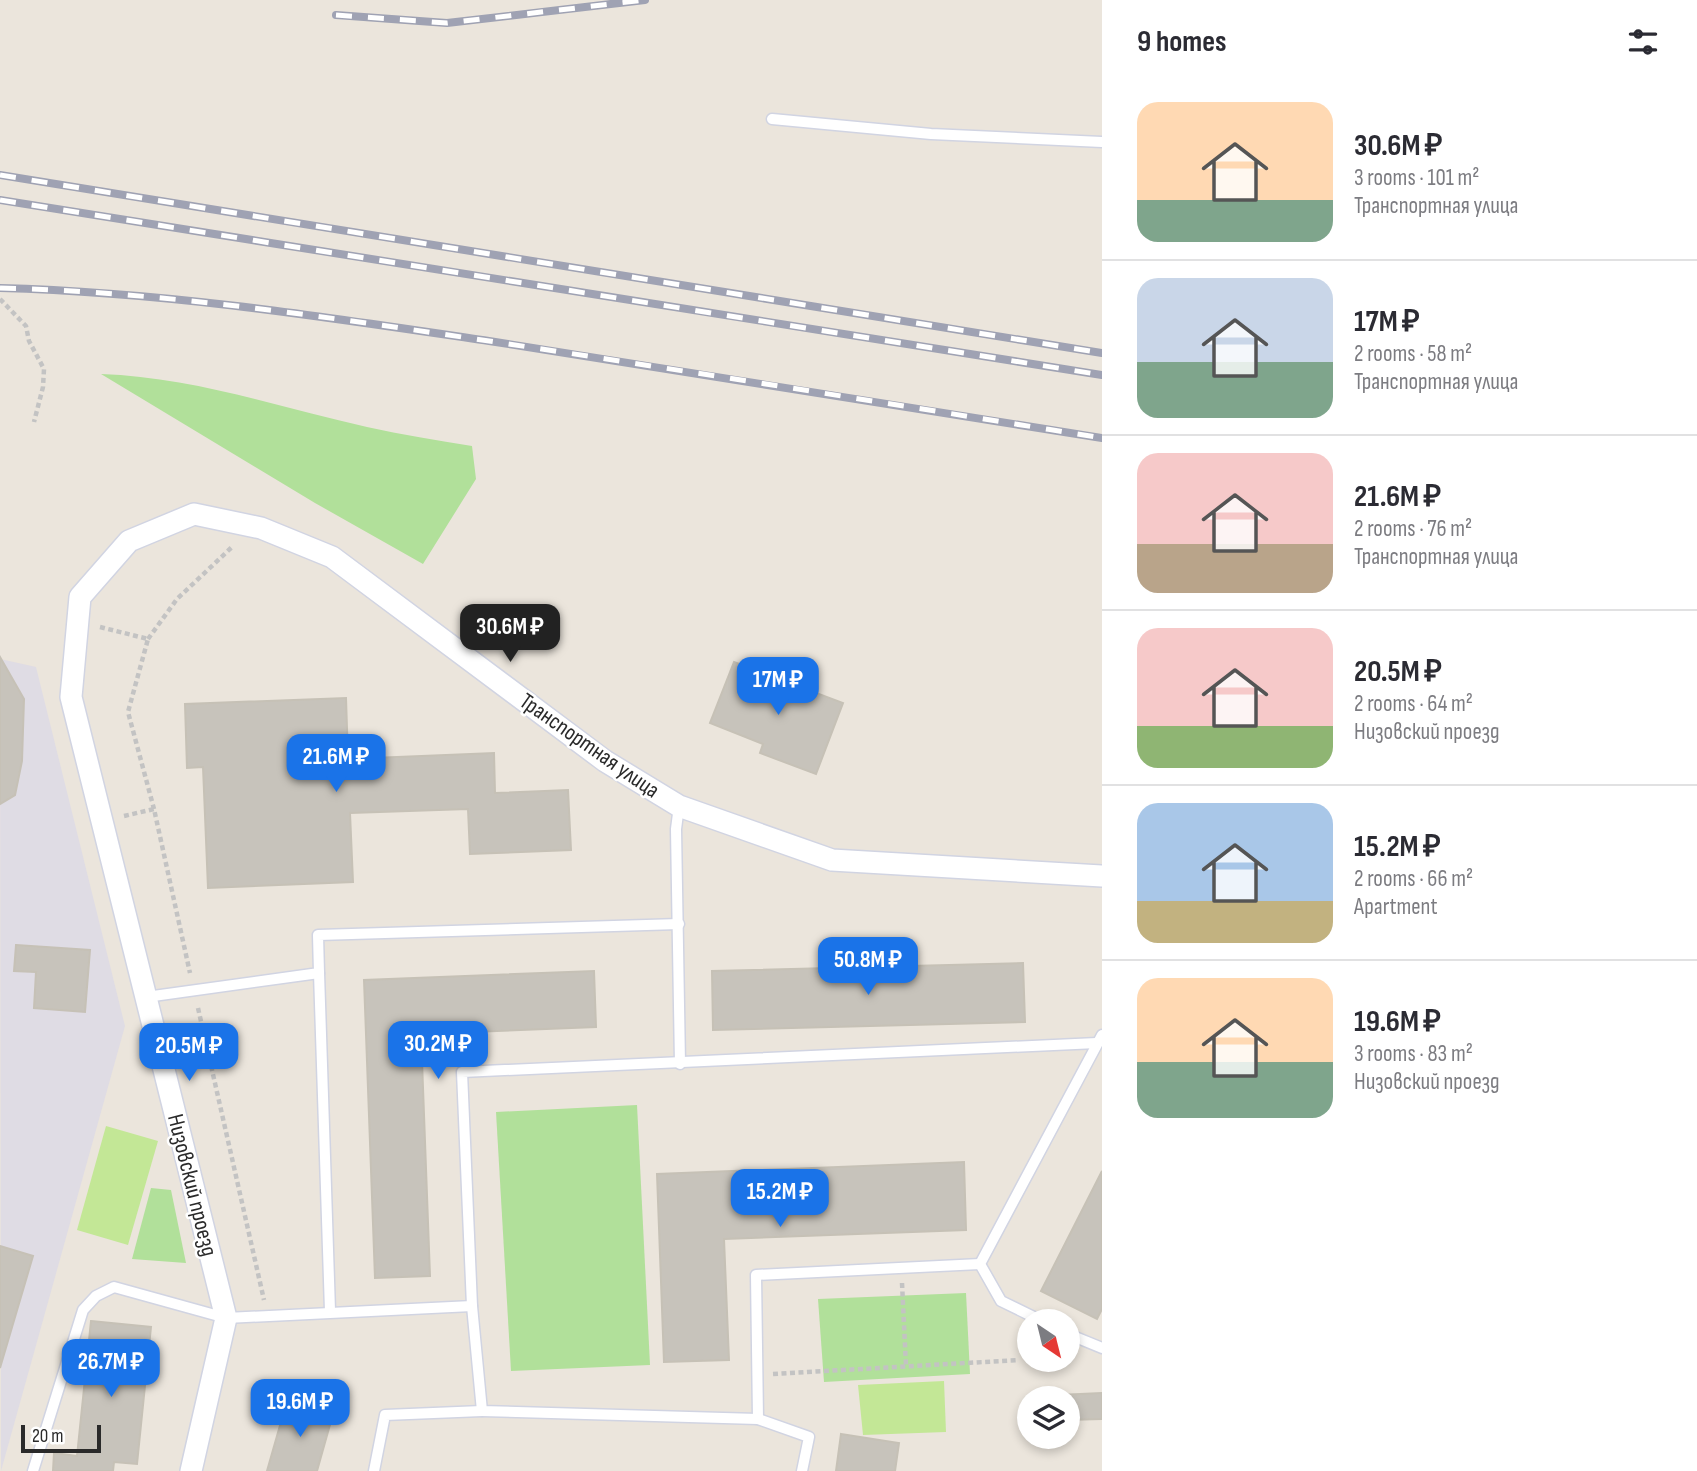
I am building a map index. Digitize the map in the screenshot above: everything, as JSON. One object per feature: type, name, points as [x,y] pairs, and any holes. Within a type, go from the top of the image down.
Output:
[{"type":"street","name":"Транспортная улица","points":[[71,696],[80,597],[129,541],[194,514],[261,527],[332,557],[605,761],[679,806],[832,860],[1102,876]]},
{"type":"street","name":"Низовский проезд","points":[[71,696],[226,1318],[191,1471]]},
{"type":"lane","points":[[772,119],[931,134],[1038,136],[1102,142]]},
{"type":"lane","points":[[679,806],[676,829],[680,923],[680,1064]]},
{"type":"lane","points":[[330,1311],[318,935],[680,923]]},
{"type":"lane","points":[[146,997],[319,973]]},
{"type":"lane","points":[[482,1411],[472,1306],[462,1072],[680,1064],[1100,1039]]},
{"type":"lane","points":[[980,1264],[1100,1039]]},
{"type":"lane","points":[[758,1419],[756,1275],[980,1264]]},
{"type":"lane","points":[[980,1264],[1001,1301],[1017,1309]]},
{"type":"lane","points":[[33,1471],[83,1310],[96,1296],[114,1287],[226,1318],[472,1306]]},
{"type":"lane","points":[[1080,1339],[1102,1348]]},
{"type":"lane","points":[[374,1471],[385,1415],[482,1411],[758,1419],[809,1437],[802,1471]]},
{"type":"path","points":[[0,299],[26,326],[29,341],[44,369],[43,387],[34,422]]},
{"type":"path","points":[[235,544],[177,599],[148,639],[128,712],[153,809],[267,1315]]},
{"type":"path","points":[[78,621],[148,639]]},
{"type":"path","points":[[102,821],[153,809]]},
{"type":"path","points":[[902,1268],[906,1366]]},
{"type":"path","points":[[758,1375],[1017,1360]]},
{"type":"shaded area","points":[[0,659],[36,667],[125,1026],[1,1471]]},
{"type":"green space","points":[[101,374],[135,376],[202,387],[367,427],[472,446],[476,479],[423,564],[315,503]]},
{"type":"green space","points":[[637,1105],[650,1365],[511,1371],[496,1112]]},
{"type":"green space","points":[[106,1126],[158,1141],[128,1245],[77,1230]]},
{"type":"green space","points":[[151,1188],[171,1190],[186,1263],[132,1259]]},
{"type":"green space","points":[[966,1293],[970,1374],[824,1382],[818,1299]]},
{"type":"green space","points":[[944,1381],[946,1432],[863,1435],[858,1385]]},
{"type":"building","points":[[0,657],[24,699],[22,761],[15,795],[0,804]]},
{"type":"building","points":[[734,662],[843,703],[816,774],[760,753],[763,744],[710,723]]},
{"type":"building","points":[[346,698],[348,759],[494,753],[495,793],[568,790],[571,850],[470,854],[468,809],[350,813],[353,882],[208,888],[203,767],[187,768],[185,704]]},
{"type":"building","points":[[16,945],[90,950],[85,1012],[34,1008],[36,972],[14,971]]},
{"type":"building","points":[[1023,963],[1025,1022],[713,1030],[712,971]]},
{"type":"building","points":[[594,971],[596,1027],[421,1034],[430,1276],[375,1278],[364,980]]},
{"type":"building","points":[[964,1162],[966,1230],[724,1239],[729,1360],[664,1362],[657,1174]]},
{"type":"building","points":[[1102,1171],[1102,1309],[1097,1319],[1041,1291]]},
{"type":"building","points":[[0,1246],[33,1256],[0,1368]]},
{"type":"building","points":[[91,1321],[151,1327],[137,1464],[114,1462],[113,1471],[53,1471],[54,1453],[77,1456]]},
{"type":"building","points":[[1102,1393],[1102,1419],[1080,1420],[1080,1394]]},
{"type":"building","points":[[287,1401],[333,1414],[317,1471],[267,1471]]},
{"type":"building","points":[[841,1434],[899,1443],[895,1471],[836,1471]]},
{"type":"railway","points":[[336,15],[447,23],[645,0]]},
{"type":"railway","points":[[0,175],[1102,353]]},
{"type":"railway","points":[[0,200],[1102,375]]},
{"type":"railway","points":[[0,288],[184,300],[306,315],[489,341],[1102,438]]}]
